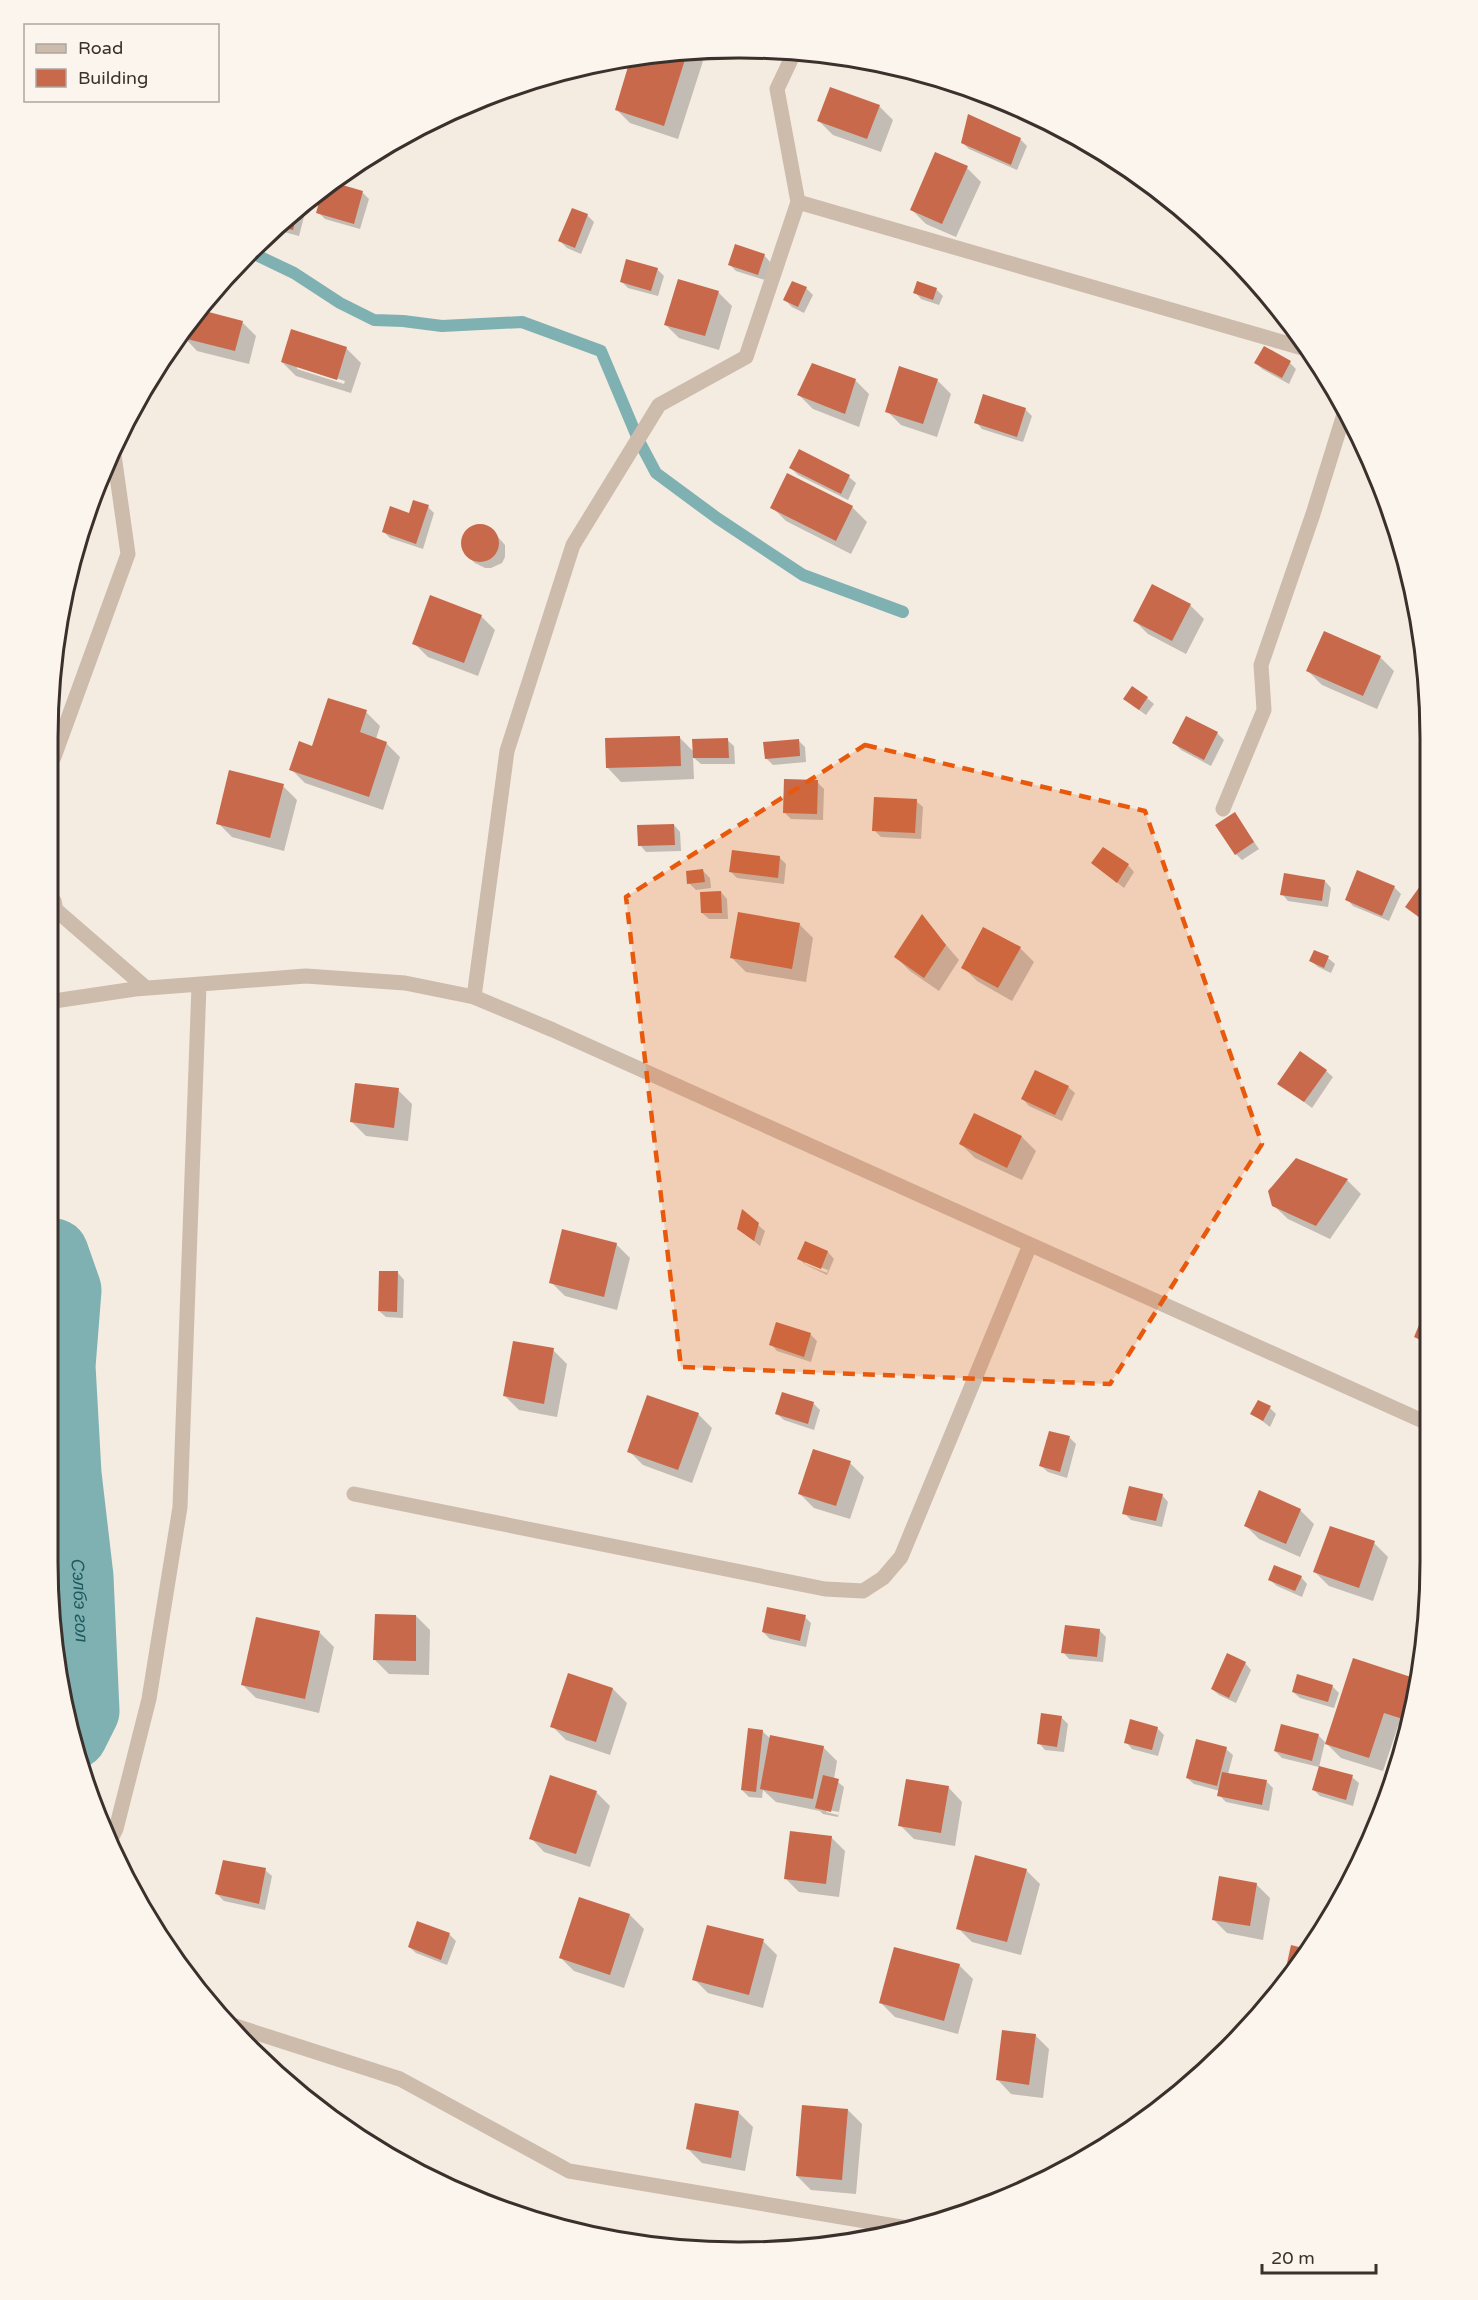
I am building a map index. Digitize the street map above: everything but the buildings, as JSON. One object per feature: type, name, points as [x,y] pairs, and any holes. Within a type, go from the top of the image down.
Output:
[{"type":"street","points":[[474,997],[507,751],[573,545],[659,405],[746,357],[798,202],[777,89],[791,61]]},
{"type":"street","points":[[798,202],[1294,345]]},
{"type":"street","points":[[1223,809],[1264,710],[1261,665],[1313,514],[1341,423]]},
{"type":"street","points":[[58,746],[128,554],[116,467]]},
{"type":"street","points":[[58,912],[146,988]]},
{"type":"street","points":[[58,1000],[146,988],[306,976],[405,983],[474,997],[554,1030],[1420,1420]]},
{"type":"street","points":[[115,1831],[149,1699],[180,1507],[199,984]]},
{"type":"street","points":[[354,1494],[825,1588],[863,1591],[883,1578],[901,1557],[1030,1245]]},
{"type":"street","points":[[246,2029],[400,2079],[569,2170],[887,2225]]},
{"type":"highlighted area","points":[[865,745],[1145,811],[1262,1144],[1110,1384],[681,1367],[626,897]]},
{"type":"waterway","points":[[259,257],[294,273],[340,303],[374,320],[442,326],[522,322],[601,351],[638,439],[656,473],[717,518],[803,575],[903,612]]},
{"type":"waterway","name":"Сэлбэ гол","points":[[58,1264],[67,1290],[61,1366],[67,1474],[79,1577],[85,1711],[79,1723]]}]
